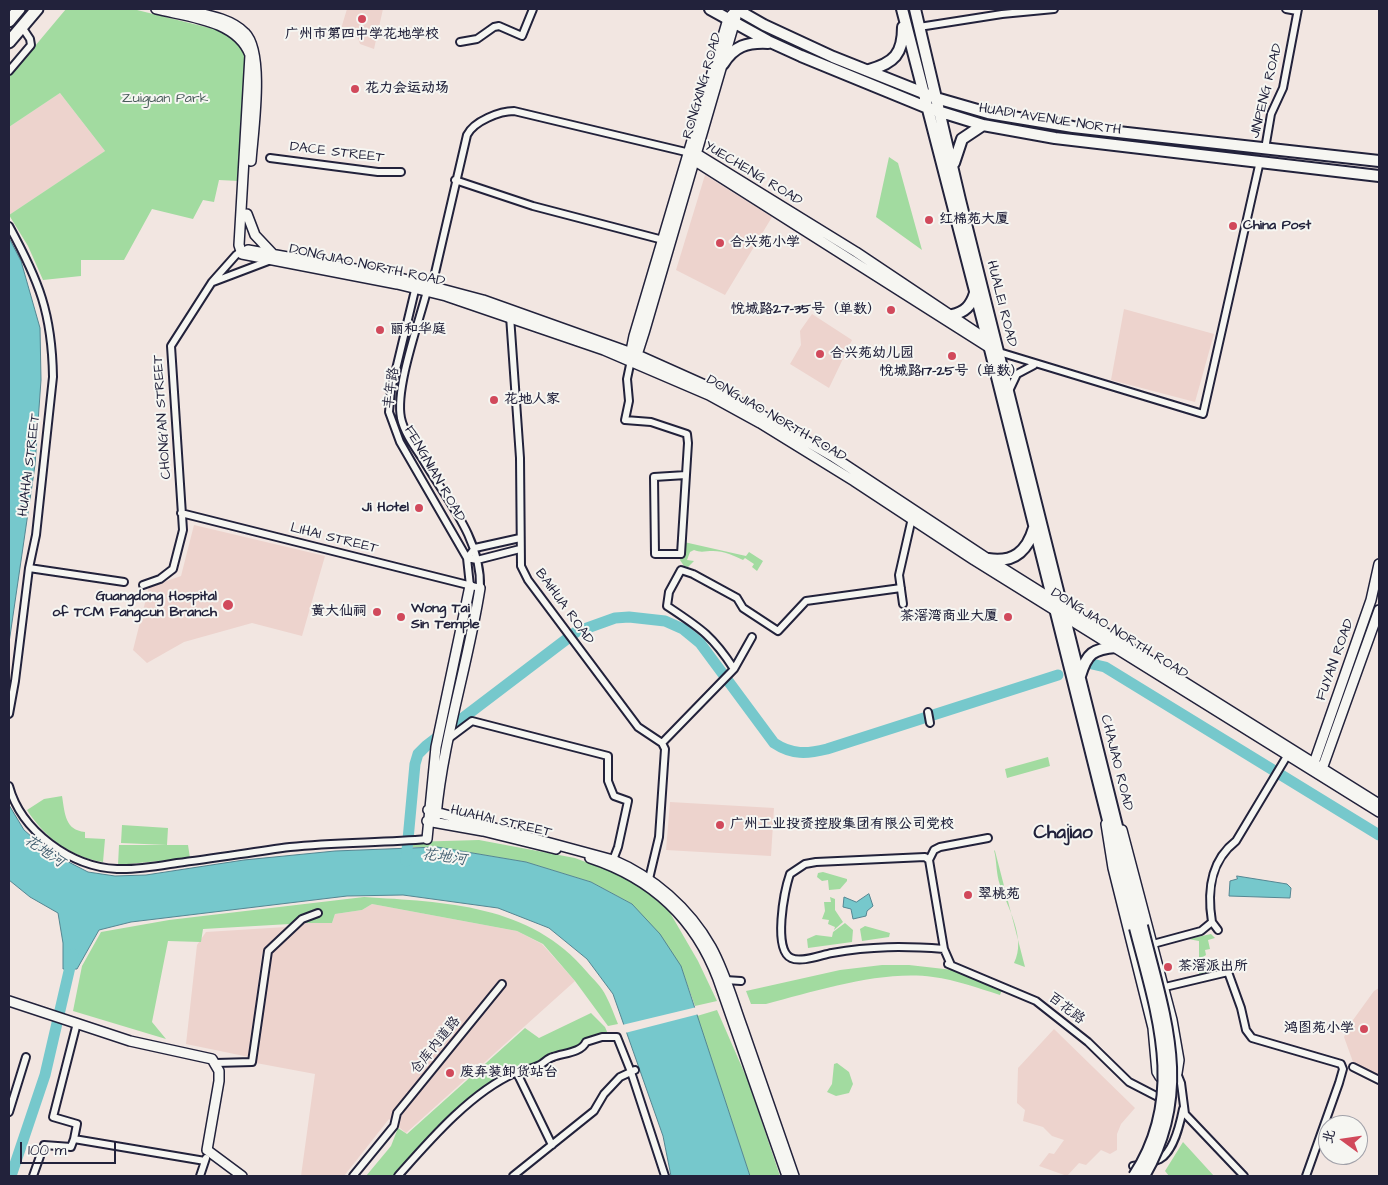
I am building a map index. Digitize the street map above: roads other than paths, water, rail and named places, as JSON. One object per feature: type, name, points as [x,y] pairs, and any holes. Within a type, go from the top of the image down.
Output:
[{"type":"highway","points":[[9,21],[20,9]]},
{"type":"highway","points":[[9,42],[37,9]]},
{"type":"main road","name":"HUADI AVENUE NORTH","points":[[710,9],[773,43],[940,113],[984,125],[1055,138],[1379,176]]},
{"type":"main road","name":"HUADI AVENUE NORTH","points":[[736,9],[798,41],[936,98],[988,113],[1023,120],[1379,161]]},
{"type":"main road","name":"HUALEI ROAD","points":[[915,9],[953,167],[1034,527],[1056,605]]},
{"type":"main road","name":"HUALEI ROAD","points":[[902,12],[975,293],[1009,392],[1056,605]]},
{"type":"main road","points":[[869,70],[886,66],[900,50],[903,38],[902,12]]},
{"type":"main road","points":[[723,64],[729,54],[738,47],[755,43],[773,43]]},
{"type":"main road","points":[[953,167],[962,139],[984,125]]},
{"type":"main road","points":[[952,316],[966,310],[973,301],[975,293]]},
{"type":"main road","points":[[988,559],[1006,560],[1019,554],[1031,540],[1034,527]]},
{"type":"main road","name":"CHAJIAO ROAD","points":[[1056,605],[1066,616],[1111,821]]},
{"type":"main road","name":"CHAJIAO ROAD","points":[[1056,605],[1138,927]]},
{"type":"main road","points":[[1080,676],[1088,656],[1100,649],[1116,647]]},
{"type":"main road","points":[[1134,1176],[1154,1136],[1162,1105],[1165,1072],[1157,1018],[1138,927]]},
{"type":"main road","points":[[1138,927],[1165,1019],[1172,1070],[1171,1099],[1165,1127],[1158,1150],[1144,1176]]},
{"type":"street","points":[[156,9],[232,31],[245,43],[250,55],[242,250]]},
{"type":"street","points":[[181,9],[233,24],[245,33],[254,47],[256,78],[248,214],[242,250]]},
{"type":"street","points":[[460,42],[477,39],[494,27],[499,26],[522,36],[533,9]]},
{"type":"street","name":"RONGXING ROAD","points":[[632,356],[663,240],[694,156],[736,9]]},
{"type":"street","points":[[919,27],[1002,14],[1054,9]]},
{"type":"street","points":[[1286,9],[1298,10]]},
{"type":"street","name":"JINPENG ROAD","points":[[1265,149],[1271,114],[1283,88],[1298,10]]},
{"type":"street","name":"RONGXING ROAD","points":[[632,356],[723,64],[732,21]]},
{"type":"street","points":[[9,71],[31,46],[22,27]]},
{"type":"street","name":"丰年路","points":[[480,588],[480,574],[475,548],[410,439],[401,418],[400,404],[402,388],[430,288],[455,180],[469,131],[505,111],[514,110],[694,156]]},
{"type":"street","name":"YUECHENG ROAD","points":[[694,156],[856,252],[952,316],[992,347]]},
{"type":"street","name":"YUECHENG ROAD","points":[[694,156],[992,347]]},
{"type":"street","name":"DACE STREET","points":[[270,158],[378,172],[401,172]]},
{"type":"street","points":[[992,347],[1034,365],[1203,414],[1260,162]]},
{"type":"street","points":[[455,180],[533,206],[663,240]]},
{"type":"street","points":[[212,282],[272,257],[255,235],[248,214]]},
{"type":"street","name":"HUAHAI STREET","points":[[9,226],[38,283],[46,311],[52,351],[49,427],[36,535],[29,568],[9,714]]},
{"type":"street","name":"DONGJIAO NORTH ROAD","points":[[242,250],[430,288],[510,313],[696,380],[757,411],[848,467],[1056,605],[1379,804]]},
{"type":"street","name":"CHONG'AN STREET","points":[[143,585],[160,578],[174,569],[182,530],[171,346],[212,282],[242,250]]},
{"type":"street","name":"FENGNIAN ROAD","points":[[417,285],[389,401],[392,423],[400,442],[467,558]]},
{"type":"street","name":"BAIHUA ROAD","points":[[510,313],[520,458],[520,549],[524,574],[641,730],[662,743]]},
{"type":"street","points":[[632,356],[627,379],[629,401],[626,420],[651,422],[687,434],[686,475],[681,554],[655,554],[654,478],[686,475]]},
{"type":"street","name":"DONGJIAO NORTH ROAD","points":[[632,356],[736,409],[912,518],[974,560],[1056,605]]},
{"type":"street","points":[[1009,392],[1010,384],[1017,374],[1034,365]]},
{"type":"street","name":"LIHAI STREET","points":[[181,513],[480,588]]},
{"type":"street","points":[[903,604],[899,574],[912,518]]},
{"type":"street","points":[[9,786],[12,796],[23,816],[40,835],[60,850],[85,863],[116,869],[143,868],[290,847],[427,839],[432,822],[436,747],[470,586],[467,558],[475,548],[520,538]]},
{"type":"street","points":[[467,558],[477,560],[520,549]]},
{"type":"street","name":"FUYAN ROAD","points":[[1314,763],[1372,600],[1379,564]]},
{"type":"street","points":[[29,568],[124,582]]},
{"type":"street","points":[[732,671],[718,646],[703,629],[667,606],[669,592],[681,570],[693,574],[737,598],[743,608],[778,631],[806,601],[901,588]]},
{"type":"street","points":[[432,811],[458,702],[480,588]]},
{"type":"street","name":"FUYAN ROAD","points":[[1322,769],[1379,610]]},
{"type":"street","name":"DONGJIAO NORTH ROAD","points":[[1066,616],[1379,812]]},
{"type":"street","points":[[648,882],[659,837],[665,749],[662,743],[732,671],[752,637]]},
{"type":"street","points":[[928,712],[930,722]]},
{"type":"street","points":[[448,739],[472,721],[608,756],[608,781],[614,796],[628,801],[618,847],[613,860]]},
{"type":"street","points":[[1218,930],[1212,922],[1209,898],[1215,867],[1223,851],[1236,841],[1287,756]]},
{"type":"street","name":"HUAHAI STREET","points":[[432,811],[613,860],[637,870],[689,926],[708,956],[788,1176]]},
{"type":"street","points":[[1150,1134],[1133,1166],[1157,1160],[1168,1150],[1177,1131],[1183,1109],[1181,1082],[1177,1073],[1178,1048],[1130,854],[1122,830],[1111,821],[1106,835],[1153,1028],[1158,1075],[1158,1097],[1148,1146],[1150,1152],[1160,1155],[1168,1150]]},
{"type":"street","name":"HUAHAI STREET","points":[[432,822],[483,831],[574,853],[617,868],[648,882],[694,922],[712,947],[725,980],[794,1176]]},
{"type":"street","points":[[929,860],[920,856],[816,862],[796,868],[787,881],[781,945],[783,953],[796,960],[876,946],[944,949],[929,860],[934,850],[940,847],[988,838]]},
{"type":"street","points":[[9,1001],[151,1046],[203,1055],[216,1063],[252,1062],[268,951],[302,919],[318,913]]},
{"type":"street","points":[[1153,944],[1201,931],[1212,922]]},
{"type":"street","name":"百花路","points":[[944,949],[948,964],[1036,1001],[1088,1042],[1129,1082],[1158,1097]]},
{"type":"street","points":[[1164,986],[1228,972],[1241,1008],[1246,1030],[1252,1038],[1341,1064],[1343,1069],[1339,1083],[1306,1176]]},
{"type":"street","points":[[725,980],[741,981]]},
{"type":"street","name":"仓库内道路","points":[[354,1176],[394,1126],[397,1113],[502,984]]},
{"type":"street","points":[[33,1176],[44,1145],[71,1147],[74,1139],[77,1124],[53,1117],[76,1023]]},
{"type":"street","points":[[398,1176],[456,1116],[485,1091],[517,1073],[540,1065],[553,1056],[577,1049],[594,1039],[617,1036],[633,1071],[665,1176]]},
{"type":"street","points":[[9,1112],[26,1057]]},
{"type":"street","points":[[200,1176],[205,1161],[219,1081],[216,1063]]},
{"type":"street","points":[[1353,1067],[1379,1080]]},
{"type":"street","points":[[513,1176],[594,1111],[620,1077],[633,1071]]},
{"type":"street","points":[[517,1073],[552,1145]]},
{"type":"street","points":[[1158,1075],[1170,1078],[1177,1073]]},
{"type":"street","points":[[1183,1109],[1193,1123],[1244,1176]]},
{"type":"street","points":[[74,1139],[205,1161]]},
{"type":"street","points":[[207,1150],[242,1176]]},
{"type":"water","points":[[9,238],[21,261],[40,328],[41,380],[35,465],[9,643]]},
{"type":"water","name":"花地河","points":[[9,805],[24,830],[49,852],[88,872],[115,876],[146,875],[244,860],[335,851],[437,847],[526,862],[591,882],[632,904],[660,934],[681,966],[750,1176],[671,1176],[663,1136],[613,994],[587,959],[549,928],[498,908],[403,895],[347,896],[131,922],[99,930],[77,969],[63,969],[63,943],[58,913],[30,897],[9,880]]},
{"type":"water","points":[[1237,876],[1287,884],[1291,888],[1290,898],[1229,896],[1230,881],[1237,879]]},
{"type":"water","points":[[869,894],[873,906],[867,911],[866,916],[853,919],[851,909],[843,907],[844,897],[856,902]]},
{"type":"waterway","points":[[406,861],[415,764],[418,754],[576,632],[615,618],[629,617],[665,621],[683,629],[700,643],[774,743],[787,750],[800,752],[827,749],[1058,675]]},
{"type":"waterway","points":[[1092,664],[1105,667],[1379,835]]},
{"type":"waterway","points":[[11,1176],[45,1075],[73,954]]},
{"type":"place","name":"广州市第四中学花地学校","points":[[362,19]]},
{"type":"place","name":"花力会运动场","points":[[355,89]]},
{"type":"place","name":"红棉苑大厦","points":[[929,220]]},
{"type":"place","name":"China Post","points":[[1233,226]]},
{"type":"place","name":"合兴苑小学","points":[[720,243]]},
{"type":"place","name":"悦城路27-35号（单数）","points":[[891,310]]},
{"type":"place","name":"丽和华庭","points":[[380,330]]},
{"type":"place","name":"合兴苑幼儿园","points":[[820,354]]},
{"type":"place","name":"悦城路17-25号（单数）","points":[[952,356]]},
{"type":"place","name":"花地人家","points":[[494,400]]},
{"type":"place","name":"Ji Hotel","points":[[419,508]]},
{"type":"place","name":"Guangdong Hospital of TCM Fangcun Branch","points":[[228,605]]},
{"type":"place","name":"黄大仙祠","points":[[377,612]]},
{"type":"place","name":"Wong Tai Sin Temple","points":[[401,617]]},
{"type":"place","name":"茶滘湾商业大厦","points":[[1008,617]]},
{"type":"place","name":"广州工业投资控股集团有限公司党校","points":[[720,825]]},
{"type":"place","name":"翠桃苑","points":[[968,895]]},
{"type":"place","name":"茶滘派出所","points":[[1168,967]]},
{"type":"place","name":"鸿图苑小学","points":[[1364,1029]]},
{"type":"place","name":"废弃装卸货站台","points":[[450,1073]]},
{"type":"district","name":"Chajiao","points":[[1063,834]]},
{"type":"park label","name":"Zuiguan Park","points":[[165,99]]}]
